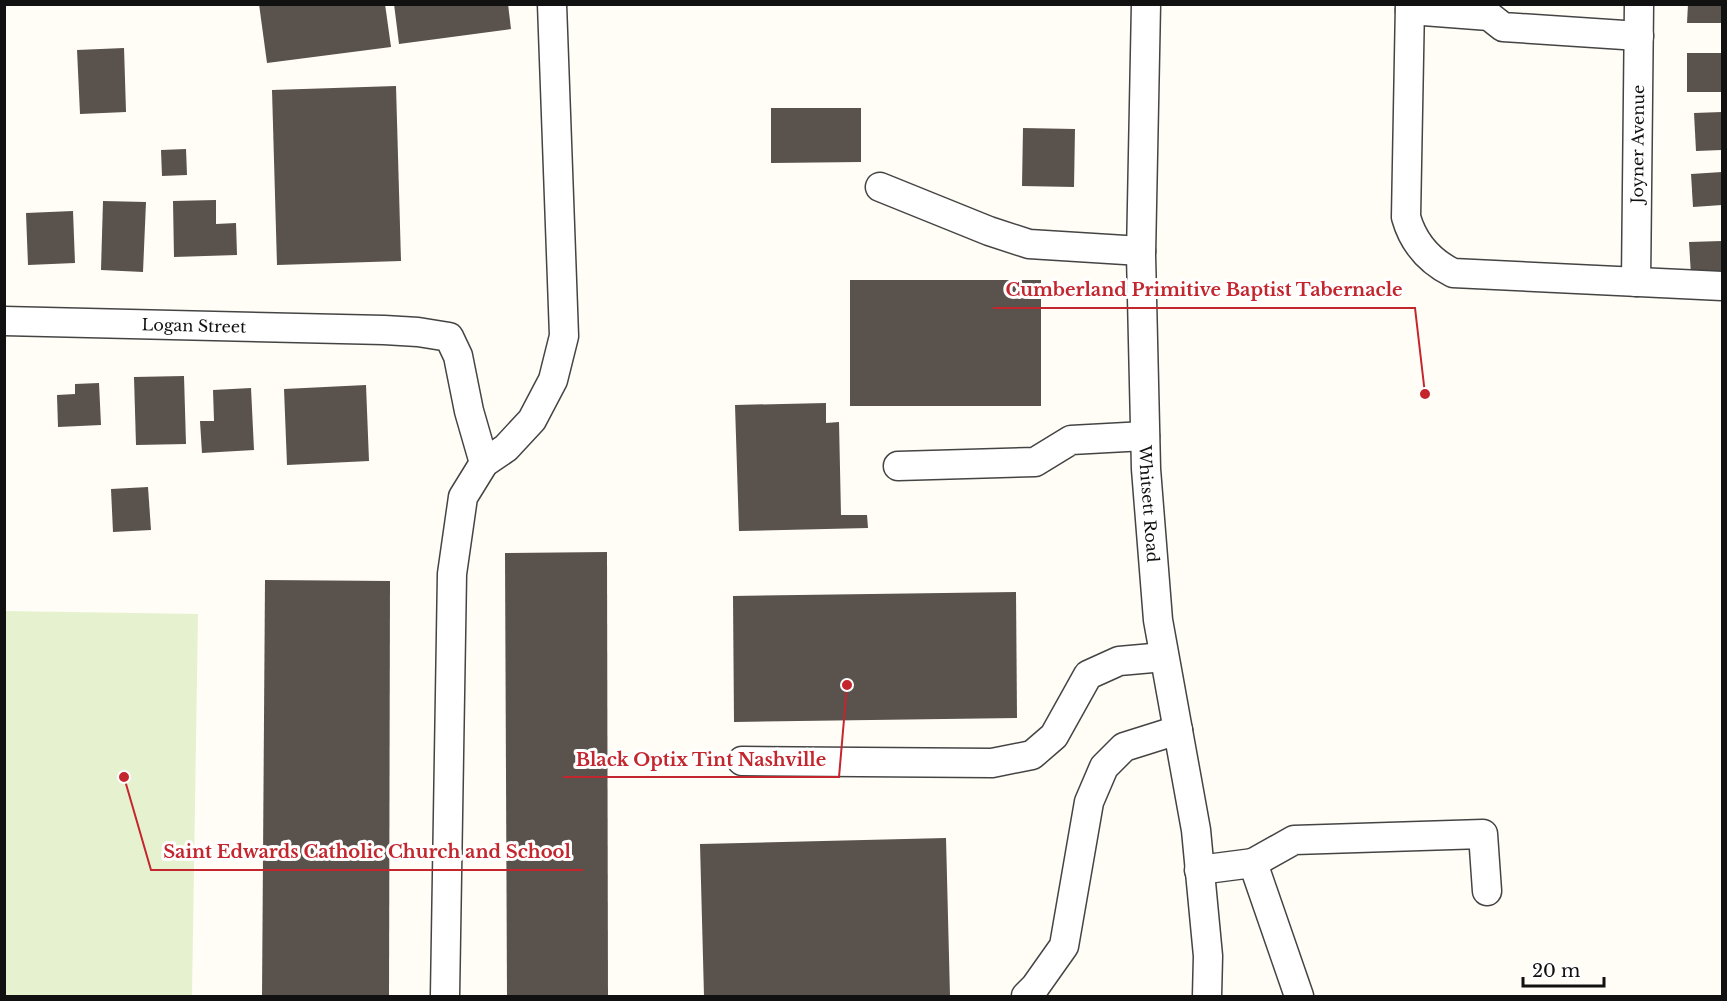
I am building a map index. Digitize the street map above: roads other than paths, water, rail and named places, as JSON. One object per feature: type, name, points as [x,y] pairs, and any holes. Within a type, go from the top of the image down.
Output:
[{"type":"street","points":[[445,996],[452,574],[463,497],[484,463],[506,448],[532,420],[554,380],[564,336],[552,4]]},
{"type":"street","name":"Whitsett Road","points":[[1146,4],[1141,251],[1146,469],[1158,620],[1196,830],[1208,956],[1207,996]]},
{"type":"street","name":"Joyner Avenue","points":[[1636,282],[1639,4]]},
{"type":"street","points":[[1639,36],[1503,27],[1490,16],[1410,7],[1406,217],[1410,230],[1429,257],[1453,273],[1722,286]]},
{"type":"street","points":[[880,187],[989,231],[1029,244],[1141,251]]},
{"type":"street","name":"Logan Street","points":[[4,321],[384,330],[448,337],[458,356],[469,411],[484,463]]},
{"type":"street","points":[[898,466],[1035,462],[1071,440],[1145,436]]},
{"type":"street","points":[[742,761],[992,762],[1032,755],[1054,736],[1088,675],[1119,661],[1164,657]]},
{"type":"street","points":[[1026,996],[1035,987],[1064,945],[1089,802],[1104,767],[1124,747],[1178,730]]},
{"type":"street","points":[[1199,870],[1253,863],[1294,840],[1484,834],[1487,891]]},
{"type":"street","points":[[1253,863],[1299,996]]},
{"type":"place","name":"Cumberland Primitive Baptist Tabernacle","points":[[1425,394]]},
{"type":"place","name":"Black Optix Tint Nashville","points":[[847,685]]},
{"type":"place","name":"Saint Edwards Catholic Church and School","points":[[124,777]]}]
